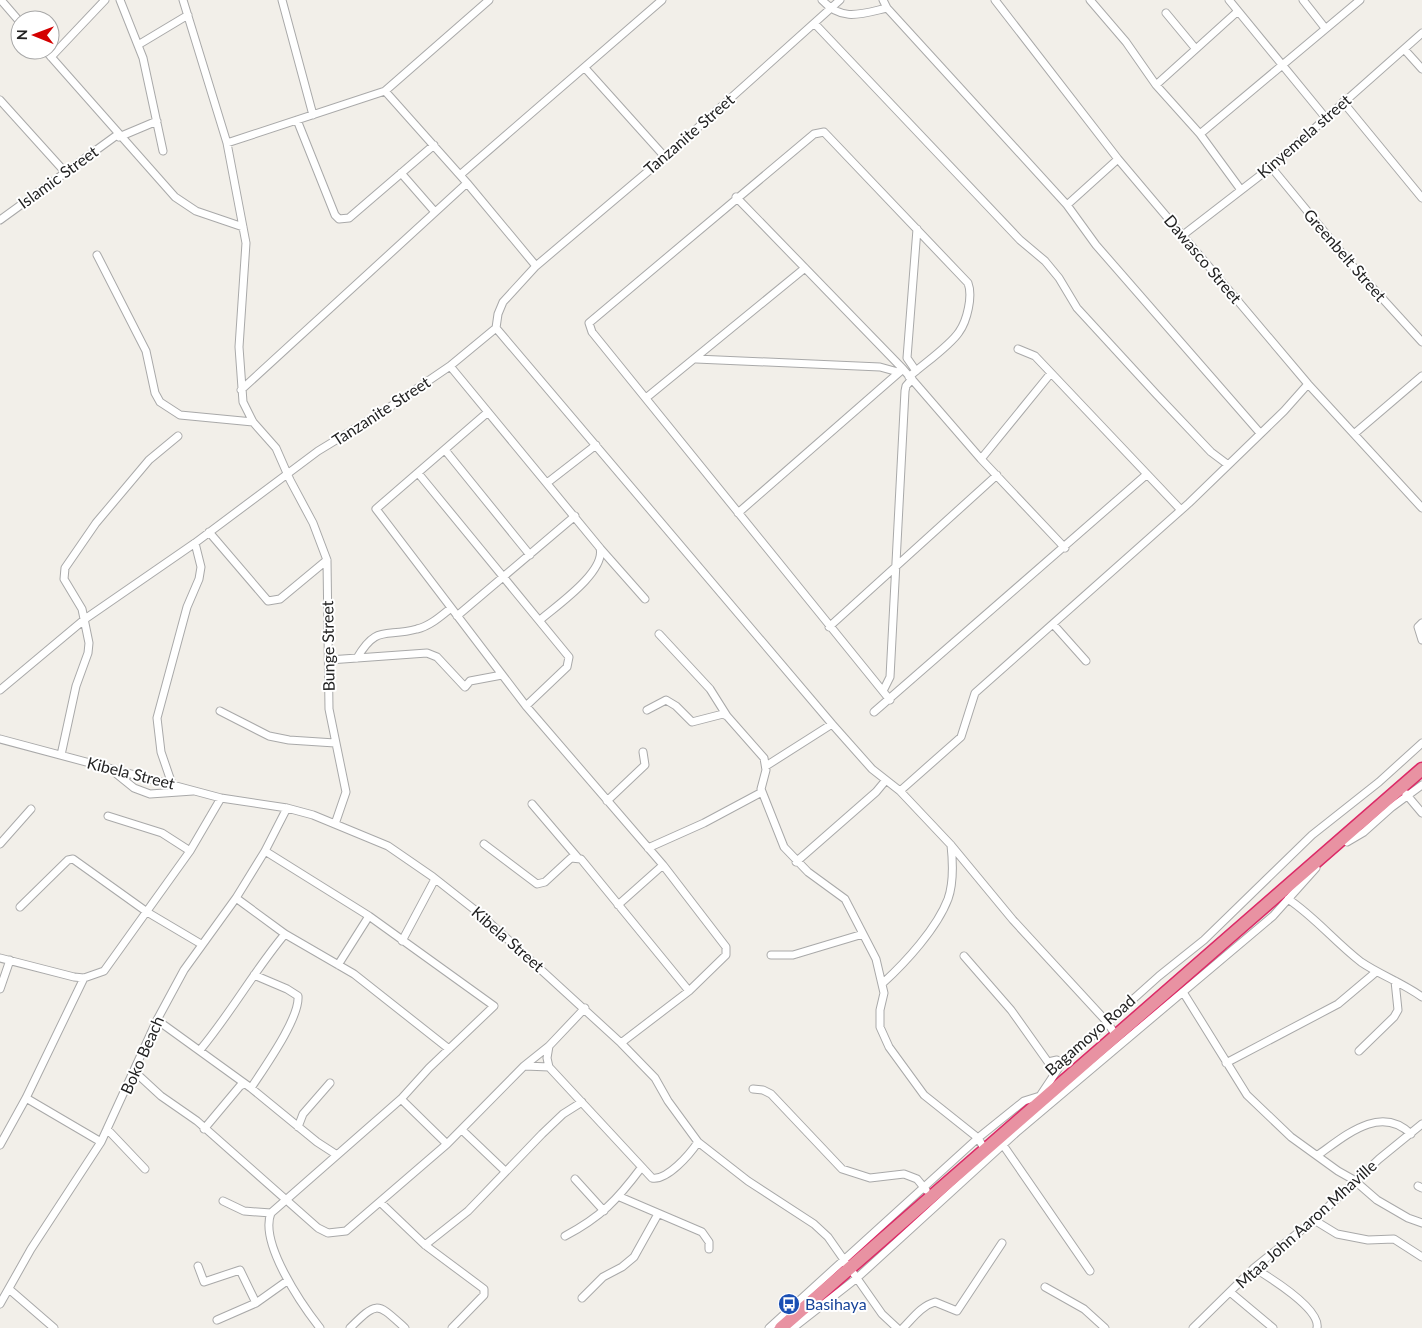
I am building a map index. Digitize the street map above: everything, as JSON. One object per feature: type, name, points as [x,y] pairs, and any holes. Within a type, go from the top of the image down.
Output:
[{"type":"highway","name":"Bagamoyo Road","points":[[781,1328],[846,1263],[928,1193],[985,1150],[1001,1141],[1041,1097],[1404,792],[1422,769]]},
{"type":"street","points":[[1,0],[10,10]]},
{"type":"street","points":[[60,48],[105,0]]},
{"type":"street","points":[[120,0],[138,45],[163,151]]},
{"type":"street","points":[[184,0],[227,143],[246,243],[239,328],[243,402],[253,422],[272,442],[286,473]]},
{"type":"street","points":[[227,143],[385,90],[489,0]]},
{"type":"street","points":[[460,175],[662,0]]},
{"type":"street","points":[[822,0],[830,9],[838,13],[851,15],[887,8]]},
{"type":"street","name":"Tanzanite Street","points":[[0,690],[86,619],[195,543],[286,473],[450,366],[496,328],[498,314],[503,302],[536,266],[665,156],[840,0]]},
{"type":"street","points":[[883,0],[887,8],[1067,205],[1096,246],[1260,433]]},
{"type":"street","name":"Dawasco Street","points":[[996,0],[1118,159],[1308,384],[1422,508]]},
{"type":"street","points":[[1090,0],[1126,42],[1156,85],[1200,134],[1241,190]]},
{"type":"street","points":[[1229,0],[1325,117]]},
{"type":"street","points":[[1303,0],[1326,28]]},
{"type":"street","points":[[1200,134],[1360,0]]},
{"type":"street","points":[[285,1],[313,115]]},
{"type":"street","points":[[1156,85],[1238,11]]},
{"type":"street","points":[[1166,14],[1195,48]]},
{"type":"street","points":[[138,45],[188,15]]},
{"type":"street","points":[[815,24],[1020,240],[1045,261],[1059,278],[1077,308],[1193,433],[1218,458],[1228,464]]},
{"type":"street","name":"Kinyemela street","points":[[1183,235],[1270,167],[1422,33]]},
{"type":"street","points":[[1404,49],[1422,69]]},
{"type":"street","points":[[54,60],[118,136],[175,197],[196,211],[243,226]]},
{"type":"street","points":[[585,68],[665,156]]},
{"type":"street","points":[[385,90],[467,183],[536,266]]},
{"type":"street","points":[[0,100],[65,172]]},
{"type":"street","points":[[1343,102],[1422,198]]},
{"type":"street","points":[[297,120],[335,215],[339,219],[348,218],[434,145]]},
{"type":"street","name":"Islamic Street","points":[[0,220],[118,136],[157,122]]},
{"type":"street","points":[[884,690],[890,677],[906,386],[916,371],[959,332],[971,296],[968,283],[824,132],[814,134],[736,197],[589,323],[592,332],[830,627],[884,690],[890,700]]},
{"type":"street","points":[[1067,205],[1118,159]]},
{"type":"street","name":"Greenbelt Street","points":[[1270,167],[1350,263],[1422,342]]},
{"type":"street","points":[[401,173],[434,212]]},
{"type":"street","points":[[241,390],[467,183]]},
{"type":"street","points":[[736,197],[805,268],[900,371],[910,378],[981,459],[1065,548]]},
{"type":"street","points":[[916,371],[907,358],[917,229]]},
{"type":"street","points":[[97,255],[146,352],[160,402],[180,415],[253,422]]},
{"type":"street","points":[[646,398],[805,268]]},
{"type":"street","points":[[496,328],[832,724],[886,780],[900,791],[951,845],[1013,920],[1107,1022],[1115,1034]]},
{"type":"street","points":[[1018,349],[1035,356],[1132,455],[1146,475],[1181,510]]},
{"type":"street","points":[[696,359],[880,367],[900,371]]},
{"type":"street","points":[[450,366],[597,544],[645,599]]},
{"type":"street","points":[[738,513],[900,371]]},
{"type":"street","points":[[981,459],[1051,373]]},
{"type":"street","points":[[1354,434],[1422,376]]},
{"type":"street","points":[[900,791],[961,737],[975,693],[1181,510],[1284,411],[1308,384]]},
{"type":"street","points":[[488,412],[376,509],[526,706],[663,865],[727,950],[726,955],[689,991],[621,1043]]},
{"type":"street","points":[[61,755],[76,686],[88,653],[89,643],[86,619],[64,579],[65,568],[96,523],[149,460],[178,436]]},
{"type":"street","points":[[547,482],[596,445]]},
{"type":"street","points":[[445,450],[530,555]]},
{"type":"street","name":"Bunge Street","points":[[286,473],[313,523],[327,560],[329,710],[346,792],[335,824]]},
{"type":"street","points":[[418,474],[569,657],[569,662],[546,689],[526,706]]},
{"type":"street","points":[[874,712],[1065,548],[1146,475]]},
{"type":"street","points":[[830,627],[997,476]]},
{"type":"street","points":[[457,616],[503,579],[575,516]]},
{"type":"street","points":[[209,532],[268,601],[280,599],[327,560]]},
{"type":"street","points":[[172,784],[161,752],[157,718],[187,607],[199,579],[201,567],[195,543]]},
{"type":"street","points":[[540,620],[591,574],[600,557],[597,544]]},
{"type":"street","points":[[357,658],[367,642],[376,635],[419,629],[451,608]]},
{"type":"street","points":[[1422,623],[1418,627],[1422,640]]},
{"type":"street","points":[[1053,624],[1086,661]]},
{"type":"street","points":[[659,634],[710,689],[727,716],[764,758],[766,766],[762,792],[784,847],[796,862],[844,899],[876,958],[883,983],[880,1027],[890,1047],[924,1095],[978,1138],[985,1150]]},
{"type":"street","points":[[329,660],[427,652],[437,657],[465,687],[470,681],[502,675]]},
{"type":"street","points":[[647,710],[666,700],[676,706],[692,722],[723,714],[727,716]]},
{"type":"street","points":[[220,712],[269,736],[335,743]]},
{"type":"street","points":[[766,766],[832,724]]},
{"type":"street","name":"Kibela Street","points":[[0,739],[221,798],[287,808],[313,815],[388,846],[480,914],[585,1008],[656,1078],[668,1101],[698,1142],[766,1195],[814,1224],[828,1237],[882,1314],[897,1328]]},
{"type":"street","points":[[753,1089],[763,1090],[771,1094],[842,1169],[870,1178],[904,1174],[917,1179],[928,1193],[978,1138],[1024,1101],[1041,1097],[1062,1063],[1107,1022],[1204,940],[1312,835],[1378,782],[1422,743]]},
{"type":"street","points":[[607,800],[645,766],[643,752]]},
{"type":"street","points":[[109,768],[134,788],[150,794],[196,790]]},
{"type":"street","points":[[796,862],[876,792],[886,780]]},
{"type":"street","points":[[793,1328],[857,1278],[1001,1141],[1183,992],[1272,916],[1340,847],[1364,832],[1404,792],[1422,785]]},
{"type":"street","points":[[648,848],[704,824],[762,792]]},
{"type":"street","points":[[1404,792],[1422,813]]},
{"type":"street","points":[[0,958],[84,978],[104,970],[190,851],[221,798]]},
{"type":"street","points":[[532,804],[689,991]]},
{"type":"street","name":"Boko Beach","points":[[0,1304],[32,1249],[101,1142],[157,1020],[184,970],[236,898],[265,851],[287,808]]},
{"type":"street","points":[[0,844],[31,809]]},
{"type":"street","points":[[108,816],[162,833],[190,851]]},
{"type":"street","points":[[484,844],[537,884],[545,882],[569,860],[578,858]]},
{"type":"street","points":[[883,983],[914,949],[948,900],[952,877],[951,845]]},
{"type":"street","points":[[265,851],[369,916],[494,1006],[401,1098],[284,1199],[271,1213],[269,1225],[274,1247],[287,1281],[320,1328]]},
{"type":"street","points":[[20,907],[68,860],[73,859],[146,912],[201,944]]},
{"type":"street","points":[[618,905],[663,865]]},
{"type":"street","points":[[402,941],[435,879]]},
{"type":"street","points":[[236,898],[285,934],[376,989],[449,1050]]},
{"type":"street","points":[[1288,898],[1313,917],[1338,944],[1376,972],[1422,996]]},
{"type":"street","points":[[338,965],[369,916]]},
{"type":"street","points":[[200,1050],[222,1024],[254,975],[285,934]]},
{"type":"street","points":[[772,955],[793,956],[863,934]]},
{"type":"street","points":[[964,956],[1011,1010],[1046,1060],[1050,1062],[1057,1060],[1062,1063]]},
{"type":"street","points":[[0,989],[10,960]]},
{"type":"street","points":[[1226,1063],[1338,1004],[1376,972]]},
{"type":"street","points":[[248,1086],[282,1038],[299,1004],[298,996],[287,989],[254,975]]},
{"type":"street","points":[[0,1145],[26,1098],[84,978]]},
{"type":"street","points":[[1359,1051],[1384,1030],[1398,1010],[1395,981]]},
{"type":"street","points":[[1183,992],[1247,1095],[1291,1137],[1354,1180],[1377,1200],[1395,1211],[1422,1223]]},
{"type":"street","points":[[134,1072],[161,1096],[197,1121],[318,1228],[328,1233],[346,1231],[447,1144],[524,1066],[548,1046],[585,1008]]},
{"type":"street","points":[[157,1020],[200,1050],[298,1127],[337,1155]]},
{"type":"street","points":[[548,1046],[547,1058],[549,1067],[652,1178],[659,1178],[689,1156],[698,1142]]},
{"type":"street","points":[[524,1066],[549,1067]]},
{"type":"street","points":[[298,1127],[303,1114],[330,1083]]},
{"type":"street","points":[[204,1129],[240,1086],[248,1086]]},
{"type":"street","points":[[26,1098],[101,1142]]},
{"type":"street","points":[[401,1098],[447,1144]]},
{"type":"street","points":[[425,1245],[468,1211],[488,1192],[505,1171],[564,1114],[582,1102]]},
{"type":"street","points":[[1318,1155],[1352,1131],[1370,1123],[1393,1122],[1411,1134]]},
{"type":"street","name":"Mtaa John Aaron Mhaville","points":[[1193,1328],[1254,1268],[1314,1220],[1354,1180],[1422,1124]]},
{"type":"street","points":[[107,1129],[145,1169]]},
{"type":"street","points":[[462,1130],[505,1171]]},
{"type":"street","points":[[1001,1141],[1090,1271]]},
{"type":"street","points":[[566,1236],[589,1223],[620,1197],[641,1168]]},
{"type":"street","points":[[575,1179],[604,1211]]},
{"type":"street","points":[[620,1197],[702,1232],[709,1242],[710,1249]]},
{"type":"street","points":[[223,1201],[244,1211],[271,1213]]},
{"type":"street","points":[[380,1202],[425,1245],[484,1289],[484,1295],[452,1328]]},
{"type":"street","points":[[582,1298],[604,1277],[622,1268],[634,1257],[658,1214]]},
{"type":"street","points":[[1314,1220],[1337,1234],[1368,1240],[1394,1239],[1422,1257]]},
{"type":"street","points":[[903,1328],[922,1308],[935,1302],[957,1311],[1002,1243]]},
{"type":"street","points":[[769,1328],[825,1278],[846,1263]]},
{"type":"street","points":[[198,1266],[204,1282],[240,1270],[256,1303]]},
{"type":"street","points":[[1254,1268],[1311,1310],[1318,1323],[1318,1328]]},
{"type":"street","points":[[217,1320],[256,1303],[287,1281]]},
{"type":"street","points":[[1045,1287],[1084,1309],[1105,1328]]},
{"type":"street","points":[[9,1289],[54,1328]]},
{"type":"street","points":[[1230,1292],[1273,1328]]},
{"type":"street","points":[[350,1328],[367,1311],[378,1307],[406,1328]]},
{"type":"place","name":"Basihaya","points":[[789,1304]]}]
